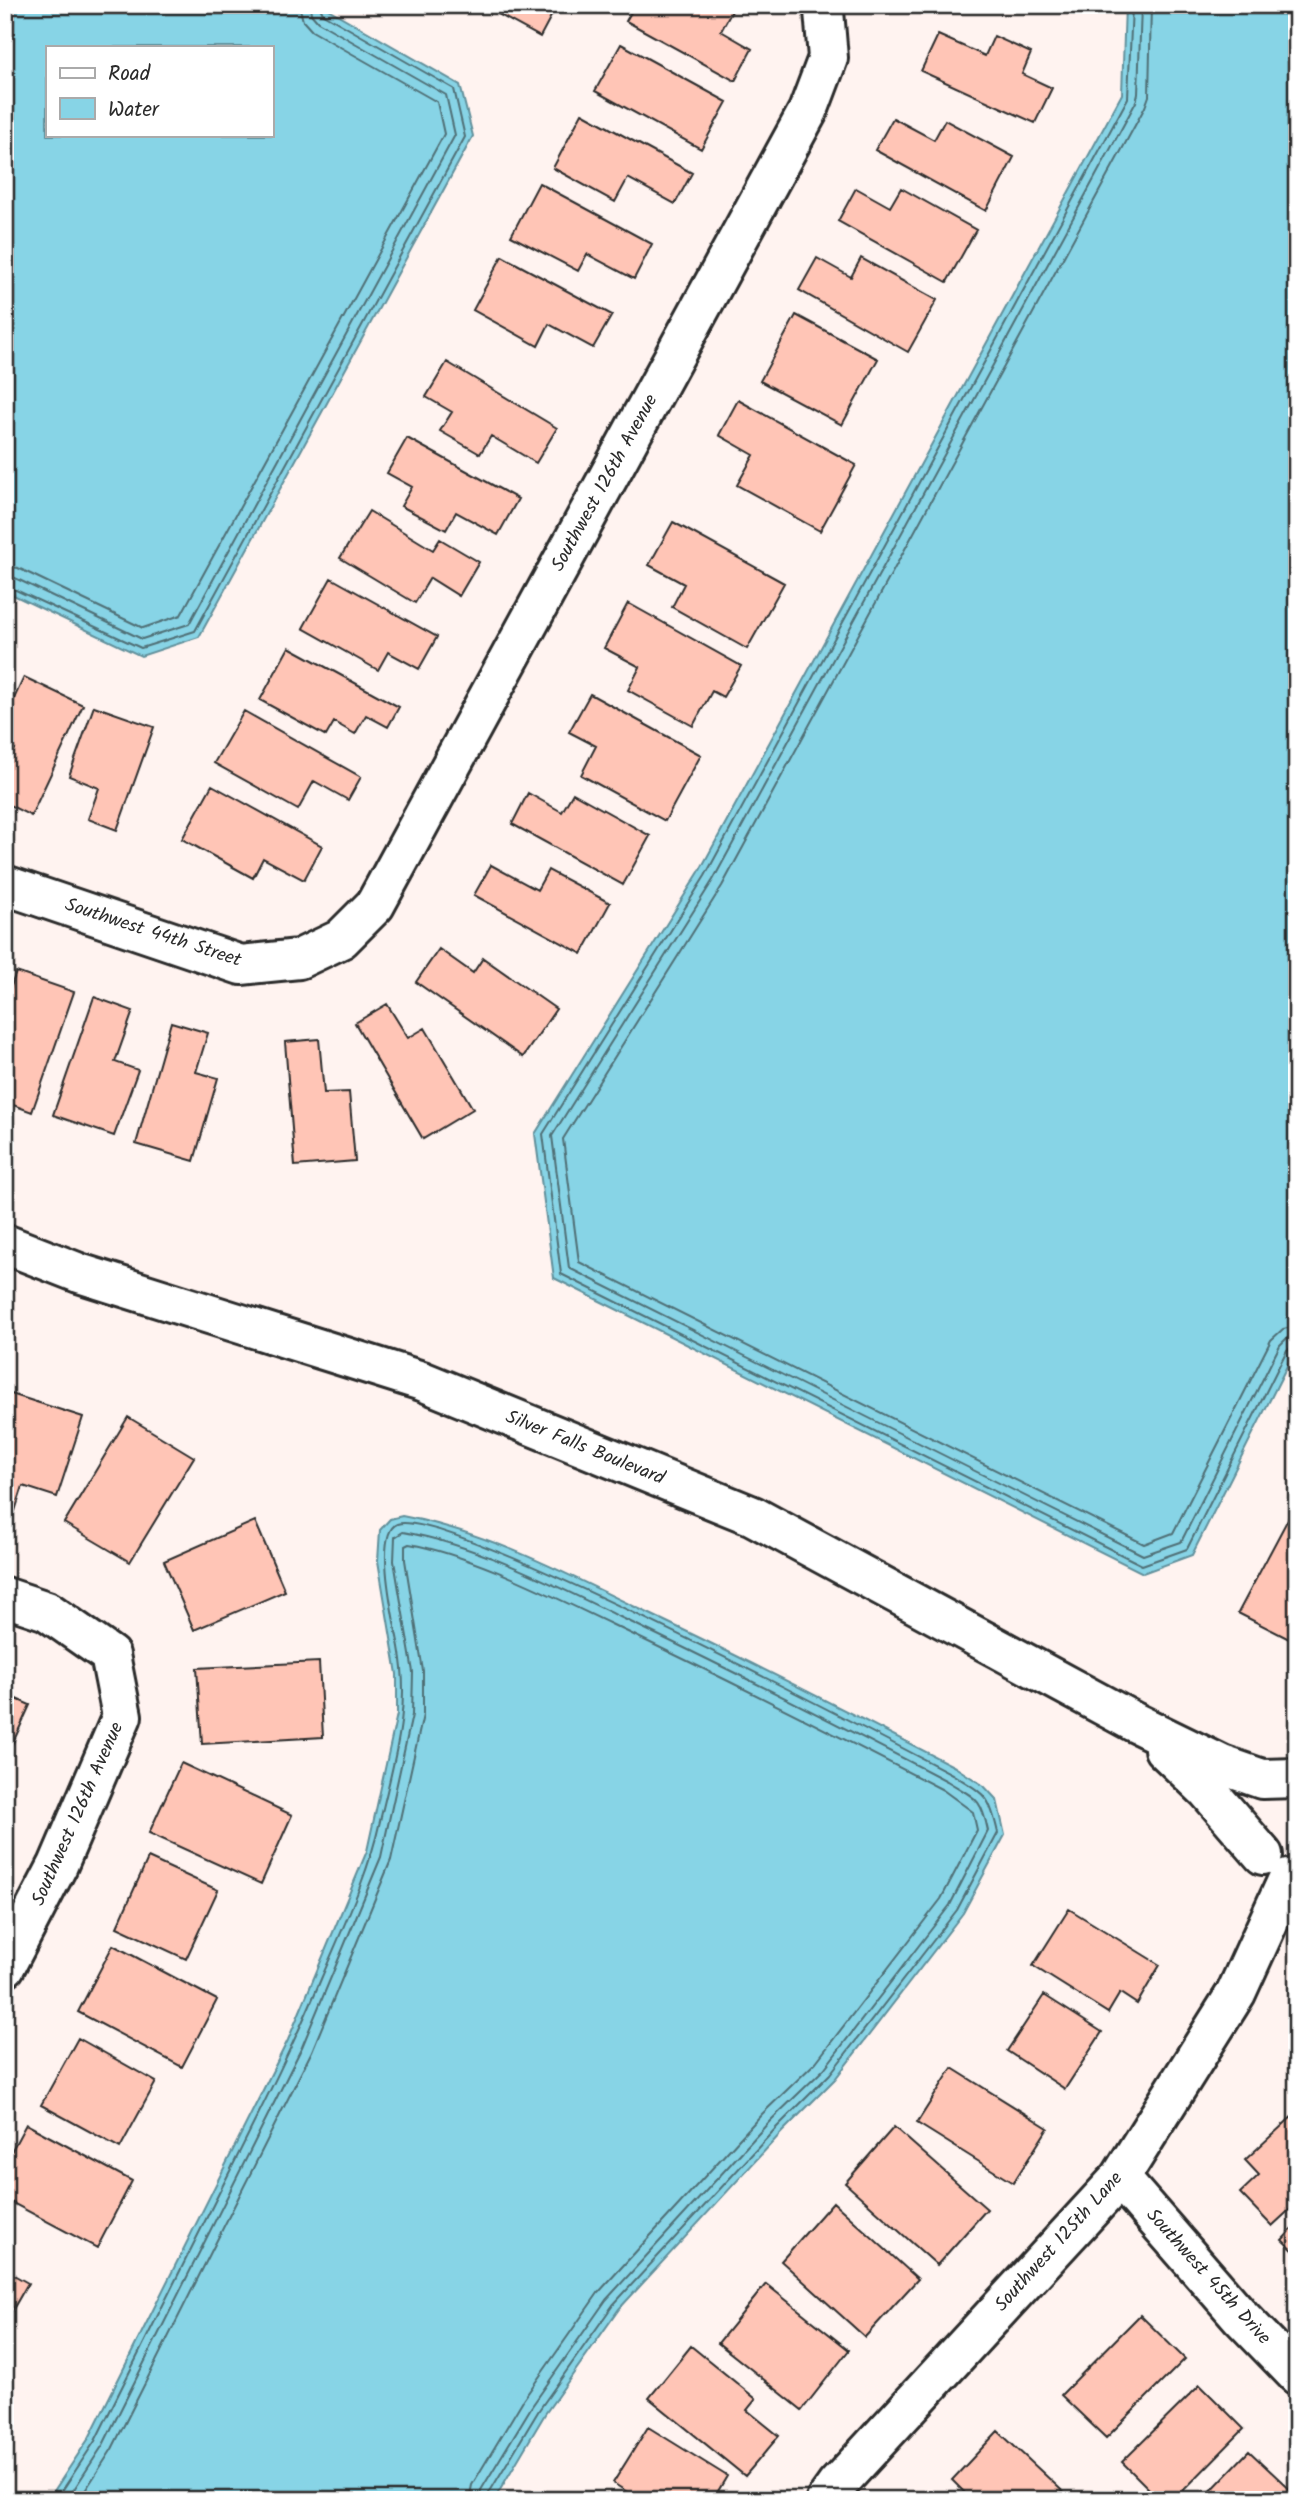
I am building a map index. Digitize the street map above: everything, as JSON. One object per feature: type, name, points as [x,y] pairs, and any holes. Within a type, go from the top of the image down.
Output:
[{"type":"street","name":"Southwest 126th Avenue","points":[[341,939],[374,905],[381,893],[807,111],[828,58],[823,8]]},
{"type":"street","name":"Southwest 44th Street","points":[[5,885],[241,965],[299,959],[341,939]]},
{"type":"street","name":"Silver Falls Boulevard","points":[[5,1244],[79,1273],[422,1381],[753,1516],[1134,1722],[1222,1765],[1262,1779],[1297,1779]]},
{"type":"street","name":"Southwest 126th Avenue","points":[[5,1597],[47,1611],[110,1655],[122,1716],[58,1865],[5,1967]]},
{"type":"street","name":"Silver Falls Boulevard","points":[[1134,1722],[1207,1790],[1283,1872]]},
{"type":"street","points":[[1283,1872],[1257,1839],[1258,1821],[1264,1804],[1274,1792],[1297,1779]]},
{"type":"street","name":"Southwest 125th Lane","points":[[827,2500],[836,2486],[1120,2178],[1236,1993],[1283,1872]]},
{"type":"street","name":"Southwest 45th Drive","points":[[1120,2178],[1241,2317],[1297,2375]]},
{"type":"water","points":[[16,5],[321,5],[460,85],[473,136],[199,637],[141,656],[5,591],[5,24]]},
{"type":"water","points":[[1125,5],[1271,5],[1297,19],[1297,1346],[1192,1555],[1143,1573],[554,1278],[535,1134],[699,872],[1122,94]]},
{"type":"water","points":[[402,1516],[462,1531],[549,1566],[755,1665],[955,1767],[984,1786],[997,1800],[1005,1835],[963,1913],[835,2079],[782,2132],[619,2309],[545,2414],[494,2500],[48,2500],[89,2438],[288,2040],[367,1851],[397,1714],[397,1674],[378,1561],[380,1530],[390,1519]]},
{"type":"building","points":[[488,5],[557,5],[540,37],[487,8]]},
{"type":"building","points":[[635,5],[721,5],[732,11],[721,31],[752,49],[735,81],[626,21]]},
{"type":"building","points":[[938,35],[985,56],[994,36],[1031,53],[1022,74],[1052,88],[1035,123],[921,71]]},
{"type":"building","points":[[621,44],[727,102],[701,149],[595,91]]},
{"type":"building","points":[[582,113],[692,173],[675,204],[628,178],[615,202],[553,168]]},
{"type":"building","points":[[893,118],[934,140],[945,120],[1014,157],[986,211],[875,150]]},
{"type":"building","points":[[539,183],[652,244],[634,279],[587,254],[578,271],[511,236]]},
{"type":"building","points":[[856,188],[890,207],[901,188],[976,230],[947,282],[838,221]]},
{"type":"building","points":[[502,256],[612,315],[593,348],[549,324],[538,346],[473,310]]},
{"type":"building","points":[[817,258],[851,277],[861,258],[937,300],[908,352],[799,290]]},
{"type":"building","points":[[796,315],[878,359],[842,425],[760,381]]},
{"type":"building","points":[[447,362],[557,428],[536,463],[491,436],[480,454],[440,431],[452,412],[426,397]]},
{"type":"building","points":[[738,400],[856,465],[820,531],[737,485],[754,455],[719,435]]},
{"type":"building","points":[[407,438],[518,499],[498,535],[456,512],[446,530],[401,506],[412,487],[387,473]]},
{"type":"building","points":[[369,511],[433,550],[440,539],[479,562],[459,596],[430,578],[415,603],[340,558]]},
{"type":"building","points":[[673,522],[784,583],[747,649],[672,607],[684,584],[649,565]]},
{"type":"building","points":[[331,578],[437,637],[419,669],[388,652],[378,670],[303,628]]},
{"type":"building","points":[[628,603],[741,666],[723,697],[712,691],[693,726],[628,690],[640,667],[604,648]]},
{"type":"building","points":[[289,647],[399,707],[388,727],[366,715],[355,734],[334,722],[326,736],[260,700]]},
{"type":"building","points":[[24,677],[83,705],[31,816],[5,803],[5,769],[15,749],[5,744],[5,718]]},
{"type":"building","points":[[590,694],[701,755],[665,821],[581,775],[596,746],[569,732]]},
{"type":"building","points":[[94,706],[154,727],[117,830],[88,819],[99,788],[69,776]]},
{"type":"building","points":[[244,711],[361,777],[348,800],[314,781],[298,810],[214,763]]},
{"type":"building","points":[[212,785],[322,846],[304,880],[263,858],[253,878],[182,839]]},
{"type":"building","points":[[528,793],[562,812],[573,793],[650,836],[623,885],[512,824]]},
{"type":"building","points":[[491,865],[537,890],[548,870],[610,903],[582,954],[474,895]]},
{"type":"building","points":[[439,949],[473,973],[483,958],[556,1009],[523,1057],[416,982]]},
{"type":"building","points":[[16,972],[74,992],[32,1112],[5,1102],[5,1004]]},
{"type":"building","points":[[94,997],[133,1011],[115,1062],[138,1070],[114,1136],[53,1115]]},
{"type":"building","points":[[387,1004],[408,1038],[425,1028],[473,1109],[423,1139],[355,1023]]},
{"type":"building","points":[[171,1022],[208,1033],[196,1072],[218,1078],[194,1161],[136,1144]]},
{"type":"building","points":[[319,1039],[324,1093],[349,1092],[355,1161],[295,1166],[285,1042]]},
{"type":"building","points":[[8,1393],[83,1417],[57,1497],[23,1486],[15,1511],[5,1507],[5,1401]]},
{"type":"building","points":[[128,1417],[194,1457],[130,1562],[64,1523]]},
{"type":"building","points":[[1297,1502],[1297,1643],[1238,1613]]},
{"type":"building","points":[[255,1521],[285,1591],[194,1630],[164,1561]]},
{"type":"building","points":[[319,1662],[323,1737],[202,1744],[197,1668]]},
{"type":"building","points":[[5,1694],[30,1705],[5,1760]]},
{"type":"building","points":[[181,1763],[292,1815],[261,1884],[149,1833]]},
{"type":"building","points":[[148,1858],[218,1890],[186,1959],[117,1927]]},
{"type":"building","points":[[1069,1909],[1160,1965],[1137,2004],[1120,1993],[1108,2013],[1033,1966]]},
{"type":"building","points":[[113,1945],[217,2000],[182,2067],[78,2012]]},
{"type":"building","points":[[1044,1995],[1102,2032],[1065,2089],[1007,2051]]},
{"type":"building","points":[[78,2038],[156,2082],[120,2148],[41,2105]]},
{"type":"building","points":[[952,2068],[1048,2128],[1013,2183],[917,2123]]},
{"type":"building","points":[[1297,2112],[1297,2203],[1272,2226],[1240,2193],[1259,2175],[1245,2160]]},
{"type":"building","points":[[26,2124],[132,2181],[97,2248],[5,2199],[5,2163]]},
{"type":"building","points":[[894,2127],[987,2209],[937,2265],[845,2183]]},
{"type":"building","points":[[833,2202],[918,2279],[865,2337],[781,2261]]},
{"type":"building","points":[[1297,2224],[1297,2254],[1282,2240]]},
{"type":"building","points":[[5,2270],[28,2283],[5,2323]]},
{"type":"building","points":[[766,2284],[849,2350],[802,2410],[718,2343]]},
{"type":"building","points":[[1140,2315],[1185,2359],[1106,2438],[1061,2395]]},
{"type":"building","points":[[691,2346],[756,2399],[747,2410],[779,2436],[745,2476],[649,2398]]},
{"type":"building","points":[[1200,2385],[1244,2429],[1174,2500],[1160,2500],[1122,2462]]},
{"type":"building","points":[[648,2427],[727,2476],[714,2498],[717,2500],[640,2500],[613,2483]]},
{"type":"building","points":[[998,2431],[1072,2500],[972,2500],[952,2480]]},
{"type":"building","points":[[1249,2451],[1297,2496],[1293,2500],[1202,2500]]}]
